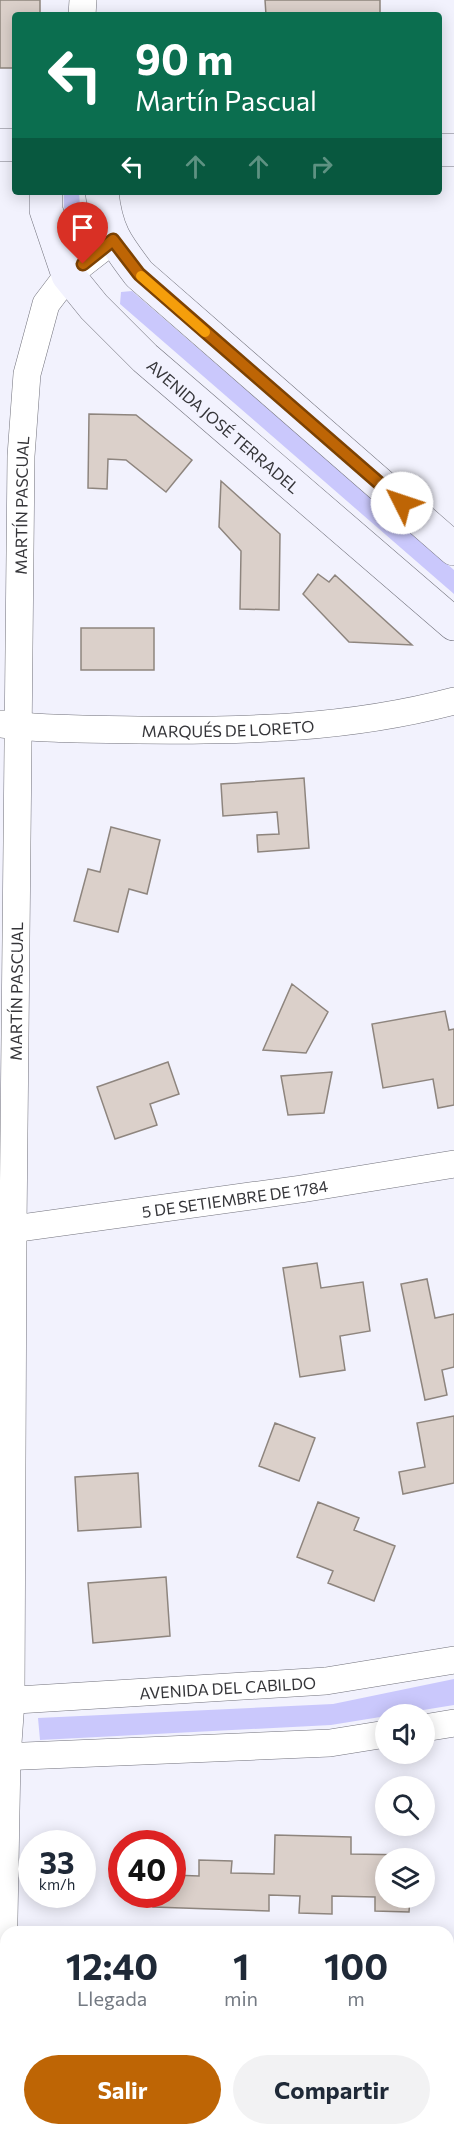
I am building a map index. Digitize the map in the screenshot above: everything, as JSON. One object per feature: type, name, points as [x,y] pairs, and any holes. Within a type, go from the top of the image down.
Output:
[{"type":"street","name":"AVENIDA JOSÉ TERRADEL","points":[[46,195],[46,210],[68,275],[94,307],[145,358],[454,624]]},
{"type":"street","points":[[102,195],[104,213],[113,240],[139,274],[454,549]]},
{"type":"street","name":"MARTÍN PASCUAL","points":[[2,1926],[13,1229],[9,725],[21,456],[27,374],[46,304],[68,275],[113,240]]},
{"type":"street","name":"MARQUÉS DE LORETO","points":[[9,725],[208,731],[294,729],[404,714],[454,702]]},
{"type":"street","name":"5 DE SETIEMBRE DE 1784","points":[[13,1229],[301,1189],[454,1164]]},
{"type":"street","name":"AVENIDA DEL CABILDO","points":[[6,1701],[326,1681],[454,1660]]},
{"type":"street","points":[[435,1726],[454,1723]]},
{"type":"street","points":[[3,1757],[330,1743],[375,1736]]},
{"type":"shaded area","points":[[64,195],[79,195],[80,206],[89,233],[74,239],[64,207]]},
{"type":"shaded area","points":[[132,291],[454,570],[454,594],[120,304],[121,292]]},
{"type":"shaded area","points":[[454,1679],[454,1705],[435,1708],[435,1704],[375,1704],[375,1718],[331,1725],[40,1740],[38,1718],[333,1704]]},
{"type":"building","points":[[0,0],[40,0],[40,12],[12,12],[12,68],[0,68]]},
{"type":"building","points":[[265,0],[380,0],[380,12],[266,12]]},
{"type":"building","points":[[89,414],[136,415],[192,460],[166,492],[126,460],[108,459],[107,489],[88,488]]},
{"type":"building","points":[[221,481],[280,534],[279,610],[240,609],[241,551],[219,527]]},
{"type":"building","points":[[318,574],[329,582],[335,575],[412,645],[349,642],[303,594]]},
{"type":"building","points":[[81,628],[154,628],[154,670],[81,670]]},
{"type":"building","points":[[304,778],[309,848],[258,852],[257,835],[279,834],[277,812],[223,816],[221,784]]},
{"type":"building","points":[[111,827],[160,840],[147,894],[129,889],[118,932],[74,921],[88,869],[100,872]]},
{"type":"building","points":[[292,984],[328,1012],[306,1053],[263,1050]]},
{"type":"building","points":[[445,1011],[449,1030],[454,1029],[454,1105],[438,1108],[433,1079],[383,1088],[372,1024]]},
{"type":"building","points":[[168,1062],[179,1094],[150,1104],[157,1125],[115,1139],[97,1087]]},
{"type":"building","points":[[332,1072],[324,1113],[288,1115],[281,1076]]},
{"type":"building","points":[[317,1263],[321,1288],[363,1282],[370,1331],[340,1336],[345,1370],[300,1377],[283,1268]]},
{"type":"building","points":[[427,1279],[435,1318],[454,1314],[454,1367],[442,1370],[447,1395],[425,1400],[401,1284]]},
{"type":"building","points":[[454,1416],[454,1483],[403,1494],[399,1472],[425,1467],[417,1423]]},
{"type":"building","points":[[275,1423],[315,1438],[299,1481],[259,1466]]},
{"type":"building","points":[[138,1473],[141,1527],[78,1531],[75,1477]]},
{"type":"building","points":[[318,1502],[359,1518],[354,1530],[395,1546],[374,1601],[328,1583],[333,1571],[297,1557]]},
{"type":"building","points":[[166,1577],[170,1636],[93,1643],[88,1583]]},
{"type":"building","points":[[275,1835],[351,1837],[351,1854],[375,1854],[375,1897],[332,1896],[332,1914],[299,1913],[300,1896],[269,1895],[269,1911],[182,1908],[186,1908],[186,1876],[199,1876],[199,1860],[232,1861],[231,1873],[274,1874]]},
{"type":"building","points":[[375,1908],[409,1908],[409,1912],[375,1911]]},
{"type":"slow traffic","points":[[141,276],[205,332]]},
{"type":"route","points":[[83,264],[113,240],[139,274],[402,503]]}]
